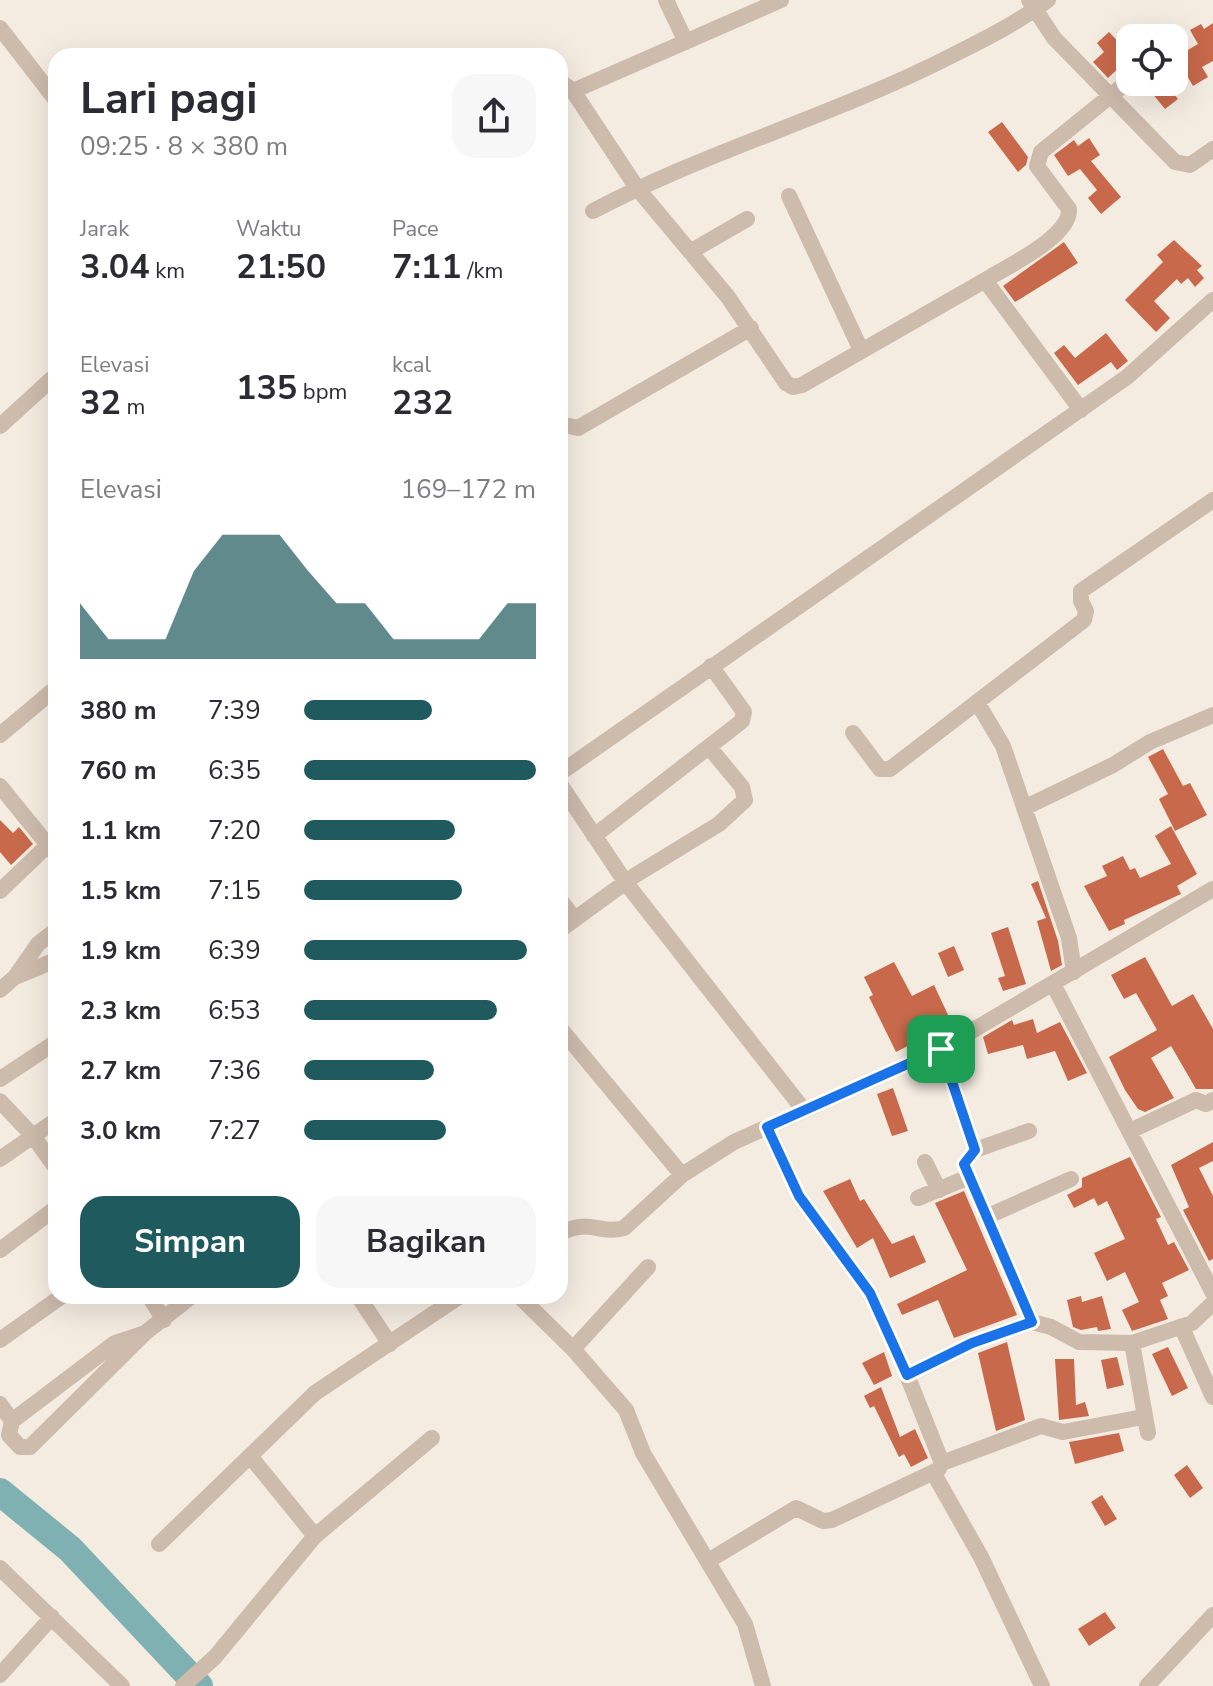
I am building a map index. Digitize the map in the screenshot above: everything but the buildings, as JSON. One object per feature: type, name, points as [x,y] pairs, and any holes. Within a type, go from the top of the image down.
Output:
[{"type":"street","points":[[666,0],[686,42]]},
{"type":"street","points":[[568,86],[686,42],[781,0]]},
{"type":"street","points":[[593,211],[637,188],[883,91],[1037,3],[1054,38],[1175,162],[1190,165],[1210,157]]},
{"type":"street","points":[[0,28],[48,90]]},
{"type":"street","points":[[568,87],[637,188],[751,328],[786,383],[793,387],[802,385],[989,278],[1066,225],[1069,209],[1037,166],[1037,157],[1116,93]]},
{"type":"street","points":[[789,196],[861,350]]},
{"type":"street","points":[[690,252],[747,219]]},
{"type":"street","points":[[989,278],[989,289],[1081,410]]},
{"type":"street","points":[[568,767],[1127,377],[1213,300]]},
{"type":"street","points":[[568,426],[578,428],[751,328]]},
{"type":"street","points":[[0,426],[48,382]]},
{"type":"street","points":[[853,733],[884,770],[1084,620],[1086,611],[1081,601],[1081,591],[1213,500]]},
{"type":"street","points":[[594,836],[744,717],[711,666]]},
{"type":"street","points":[[0,735],[48,695]]},
{"type":"street","points":[[977,702],[1003,746],[1069,938],[1074,972]]},
{"type":"street","points":[[1024,808],[1113,765],[1150,742],[1213,715]]},
{"type":"street","points":[[568,923],[719,824],[745,800],[742,787],[709,747]]},
{"type":"street","points":[[0,786],[48,845]]},
{"type":"street","points":[[568,796],[626,883],[803,1109]]},
{"type":"street","points":[[0,891],[48,853]]},
{"type":"street","points":[[568,1230],[579,1225],[613,1231],[624,1228],[682,1175],[734,1142],[941,1049],[1213,889]]},
{"type":"street","points":[[568,910],[574,918]]},
{"type":"street","points":[[0,990],[15,977],[38,944],[48,936]]},
{"type":"street","points":[[15,977],[48,963]]},
{"type":"street","points":[[1053,984],[1213,1293]]},
{"type":"street","points":[[568,1038],[682,1175]]},
{"type":"street","points":[[0,1079],[48,1047]]},
{"type":"street","points":[[941,1049],[975,1150]]},
{"type":"street","points":[[1130,1131],[1196,1100],[1206,1104],[1213,1100]]},
{"type":"street","points":[[0,1101],[48,1157]]},
{"type":"street","points":[[0,1159],[48,1126]]},
{"type":"street","points":[[767,1127],[799,1196],[870,1293],[907,1375],[938,1468],[1042,1686]]},
{"type":"street","points":[[1029,1131],[975,1150],[964,1164],[1032,1322]]},
{"type":"street","points":[[925,1162],[939,1190]]},
{"type":"street","points":[[918,1198],[969,1177]]},
{"type":"street","points":[[986,1217],[1071,1179]]},
{"type":"street","points":[[0,1250],[48,1214]]},
{"type":"street","points":[[573,1349],[648,1267]]},
{"type":"street","points":[[907,1375],[972,1343],[1032,1322],[1051,1327],[1079,1342],[1132,1343],[1182,1328],[1213,1303]]},
{"type":"street","points":[[0,1340],[51,1304]]},
{"type":"street","points":[[156,1304],[164,1320]]},
{"type":"street","points":[[145,1333],[115,1343],[12,1421],[9,1435],[20,1447],[30,1447],[145,1333],[183,1304]]},
{"type":"street","points":[[363,1304],[390,1344]]},
{"type":"street","points":[[159,1544],[315,1393],[390,1344],[437,1304]]},
{"type":"street","points":[[527,1304],[573,1349],[626,1410],[643,1453],[745,1624],[763,1686]]},
{"type":"street","points":[[1182,1328],[1213,1397]]},
{"type":"street","points":[[708,1561],[796,1508],[823,1521],[832,1520],[938,1468],[1041,1426],[1063,1432],[1146,1425],[1132,1343]]},
{"type":"street","points":[[0,1404],[12,1421]]},
{"type":"street","points":[[183,1686],[201,1671],[315,1536],[432,1438]]},
{"type":"street","points":[[250,1456],[315,1536]]},
{"type":"street","points":[[0,1568],[122,1686]]},
{"type":"street","points":[[1147,1686],[1213,1615]]},
{"type":"street","points":[[0,1675],[52,1617]]},
{"type":"waterway","points":[[0,1492],[70,1549],[199,1686]]},
{"type":"route","points":[[941,1049],[975,1150],[964,1164],[1032,1322],[972,1343],[907,1375],[870,1293],[799,1196],[767,1127],[941,1049]]}]
